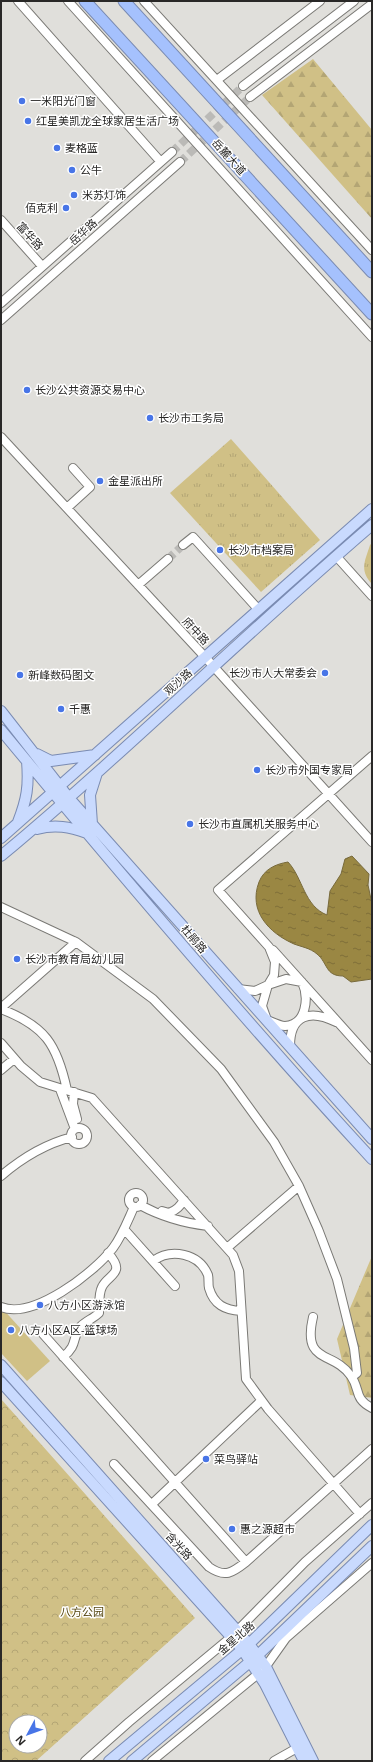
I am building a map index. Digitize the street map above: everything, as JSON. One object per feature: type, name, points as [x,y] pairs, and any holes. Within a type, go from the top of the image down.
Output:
[{"type":"highway","name":"岳麓大道","points":[[85,1],[372,314]]},
{"type":"highway","points":[[124,1],[372,272]]},
{"type":"main road","name":"观沙路","points":[[1,838],[372,508]]},
{"type":"main road","name":"观沙路","points":[[1,856],[66,801],[213,666],[372,525]]},
{"type":"main road","name":"杜鹃路","points":[[1,711],[31,750],[56,789]]},
{"type":"main road","name":"杜鹃路","points":[[1,730],[27,761],[56,789],[66,801],[87,833],[304,1085],[372,1159]]},
{"type":"main road","points":[[31,750],[40,757],[51,761],[94,755]]},
{"type":"main road","points":[[16,825],[25,804],[28,779],[27,761]]},
{"type":"main road","points":[[92,824],[90,795],[97,772]]},
{"type":"main road","name":"杜鹃路","points":[[66,801],[92,824],[372,1139]]},
{"type":"main road","points":[[32,830],[48,826],[69,827],[87,833]]},
{"type":"main road","name":"含光路","points":[[1,1364],[234,1635]]},
{"type":"main road","name":"含光路","points":[[1,1382],[245,1646],[263,1670],[314,1761]]},
{"type":"main road","name":"金星北路","points":[[109,1761],[245,1646],[372,1525]]},
{"type":"main road","points":[[132,1761],[254,1658],[372,1546]]},
{"type":"main road","name":"含光路","points":[[263,1670],[304,1761]]},
{"type":"street","points":[[18,1],[160,161]]},
{"type":"street","points":[[68,1],[372,337]]},
{"type":"street","points":[[144,1],[372,250]]},
{"type":"street","points":[[216,80],[320,1]]},
{"type":"street","points":[[243,86],[354,1]]},
{"type":"street","points":[[250,97],[372,4]]},
{"type":"street","name":"岳华路","points":[[1,303],[172,152]]},
{"type":"street","name":"岳华路","points":[[1,320],[180,162]]},
{"type":"street","name":"富华路","points":[[1,220],[42,266]]},
{"type":"street","name":"府中路","points":[[1,436],[205,657],[372,842]]},
{"type":"street","points":[[67,508],[90,487],[73,468]]},
{"type":"street","points":[[183,545],[193,537],[258,609]]},
{"type":"street","points":[[336,556],[372,596]]},
{"type":"street","points":[[138,585],[168,559]]},
{"type":"street","points":[[372,756],[218,890],[372,1060]]},
{"type":"street","points":[[1,907],[76,942],[153,999],[221,1069],[274,1142],[299,1186],[318,1228],[337,1279],[354,1348],[357,1373],[352,1377]]},
{"type":"street","points":[[76,942],[1,1008],[27,1020],[40,1031],[53,1046],[62,1067],[76,1132]]},
{"type":"street","points":[[269,947],[275,962],[274,975],[268,985],[262,1006],[267,1020],[284,1026],[295,1023],[304,1016],[318,1015],[340,1025]]},
{"type":"street","points":[[238,989],[255,991],[286,979],[302,982]]},
{"type":"street","points":[[290,1046],[290,1034],[295,1023],[303,1013],[306,1003],[306,991],[302,982]]},
{"type":"street","points":[[1,1044],[14,1059],[40,1082],[92,1098],[233,1255],[239,1271],[246,1379],[261,1401],[360,1514]]},
{"type":"street","points":[[1,1070],[14,1059]]},
{"type":"street","points":[[67,1090],[73,1104],[76,1132]]},
{"type":"street","points":[[1,1176],[16,1163],[36,1150],[76,1132]]},
{"type":"street","points":[[227,1248],[299,1186]]},
{"type":"street","points":[[139,1205],[169,1213],[179,1208],[184,1200]]},
{"type":"street","points":[[139,1205],[167,1218],[208,1226]]},
{"type":"street","points":[[1,1307],[8,1310],[24,1309],[50,1298],[72,1286],[108,1253],[139,1205]]},
{"type":"street","points":[[124,1229],[175,1286]]},
{"type":"street","points":[[63,1357],[73,1348],[77,1332],[82,1325],[99,1313],[99,1294],[102,1286],[114,1276],[116,1269],[114,1259],[108,1253]]},
{"type":"street","points":[[153,1261],[167,1253],[179,1253],[196,1260],[208,1276],[209,1287],[213,1297],[219,1305],[228,1310],[242,1311]]},
{"type":"street","points":[[313,1317],[310,1329],[311,1340],[314,1347],[321,1356],[334,1362],[352,1377],[358,1397],[362,1403],[372,1408]]},
{"type":"street","points":[[43,1334],[246,1562]]},
{"type":"street","points":[[152,1504],[261,1401]]},
{"type":"street","points":[[114,1464],[209,1567],[217,1572],[227,1573],[246,1562],[372,1449]]},
{"type":"street","points":[[85,1761],[129,1722],[234,1635],[305,1562],[372,1503]]},
{"type":"street","points":[[152,1761],[263,1670],[286,1638],[372,1563]]},
{"type":"street","points":[[274,1761],[297,1748]]},
{"type":"green space","points":[[313,59],[372,130],[372,219],[262,95]]},
{"type":"green space","points":[[231,439],[320,540],[261,592],[170,493]]},
{"type":"green space","points":[[372,543],[372,584],[364,570],[364,565]]},
{"type":"green space","points":[[372,1256],[372,1398],[350,1395],[337,1339]]},
{"type":"green space","name":"八方小区A区-篮球场","points":[[1,1307],[50,1361],[27,1381],[1,1353]]},
{"type":"green space","name":"八方公园","points":[[1,1399],[195,1618],[48,1750],[48,1714],[8,1714],[8,1754],[44,1754],[36,1761],[1,1761]]},
{"type":"water","points":[[352,856],[369,874],[368,885],[372,904],[372,979],[351,982],[343,976],[333,974],[321,958],[314,952],[294,944],[276,934],[263,920],[256,902],[256,893],[261,877],[267,870],[279,864],[288,862],[313,905],[319,911],[327,915],[330,891],[341,874],[345,859]]},
{"type":"tunnel","points":[[172,152],[243,86]]},
{"type":"tunnel","points":[[180,162],[250,97]]},
{"type":"tunnel","points":[[168,559],[183,545]]},
{"type":"place","name":"一米阳光门窗","points":[[22,101]]},
{"type":"place","name":"红星美凯龙全球家居生活广场","points":[[28,121]]},
{"type":"place","name":"麦格蓝","points":[[57,148]]},
{"type":"place","name":"公牛","points":[[72,170]]},
{"type":"place","name":"米苏灯饰","points":[[74,195]]},
{"type":"place","name":"佰克利","points":[[66,208]]},
{"type":"place","name":"长沙公共资源交易中心","points":[[27,390]]},
{"type":"place","name":"长沙市工务局","points":[[150,418]]},
{"type":"place","name":"金星派出所","points":[[100,481]]},
{"type":"place","name":"长沙市档案局","points":[[220,550]]},
{"type":"place","name":"长沙市人大常委会","points":[[325,673]]},
{"type":"place","name":"新峰数码图文","points":[[20,675]]},
{"type":"place","name":"千惠","points":[[61,709]]},
{"type":"place","name":"长沙市外国专家局","points":[[257,770]]},
{"type":"place","name":"长沙市直属机关服务中心","points":[[190,824]]},
{"type":"place","name":"长沙市教育局幼儿园","points":[[17,959]]},
{"type":"place","name":"八方小区游泳馆","points":[[40,1305]]},
{"type":"place","name":"八方小区A区-篮球场","points":[[11,1330]]},
{"type":"place","name":"菜鸟驿站","points":[[206,1459]]},
{"type":"place","name":"惠之源超市","points":[[232,1529]]}]
